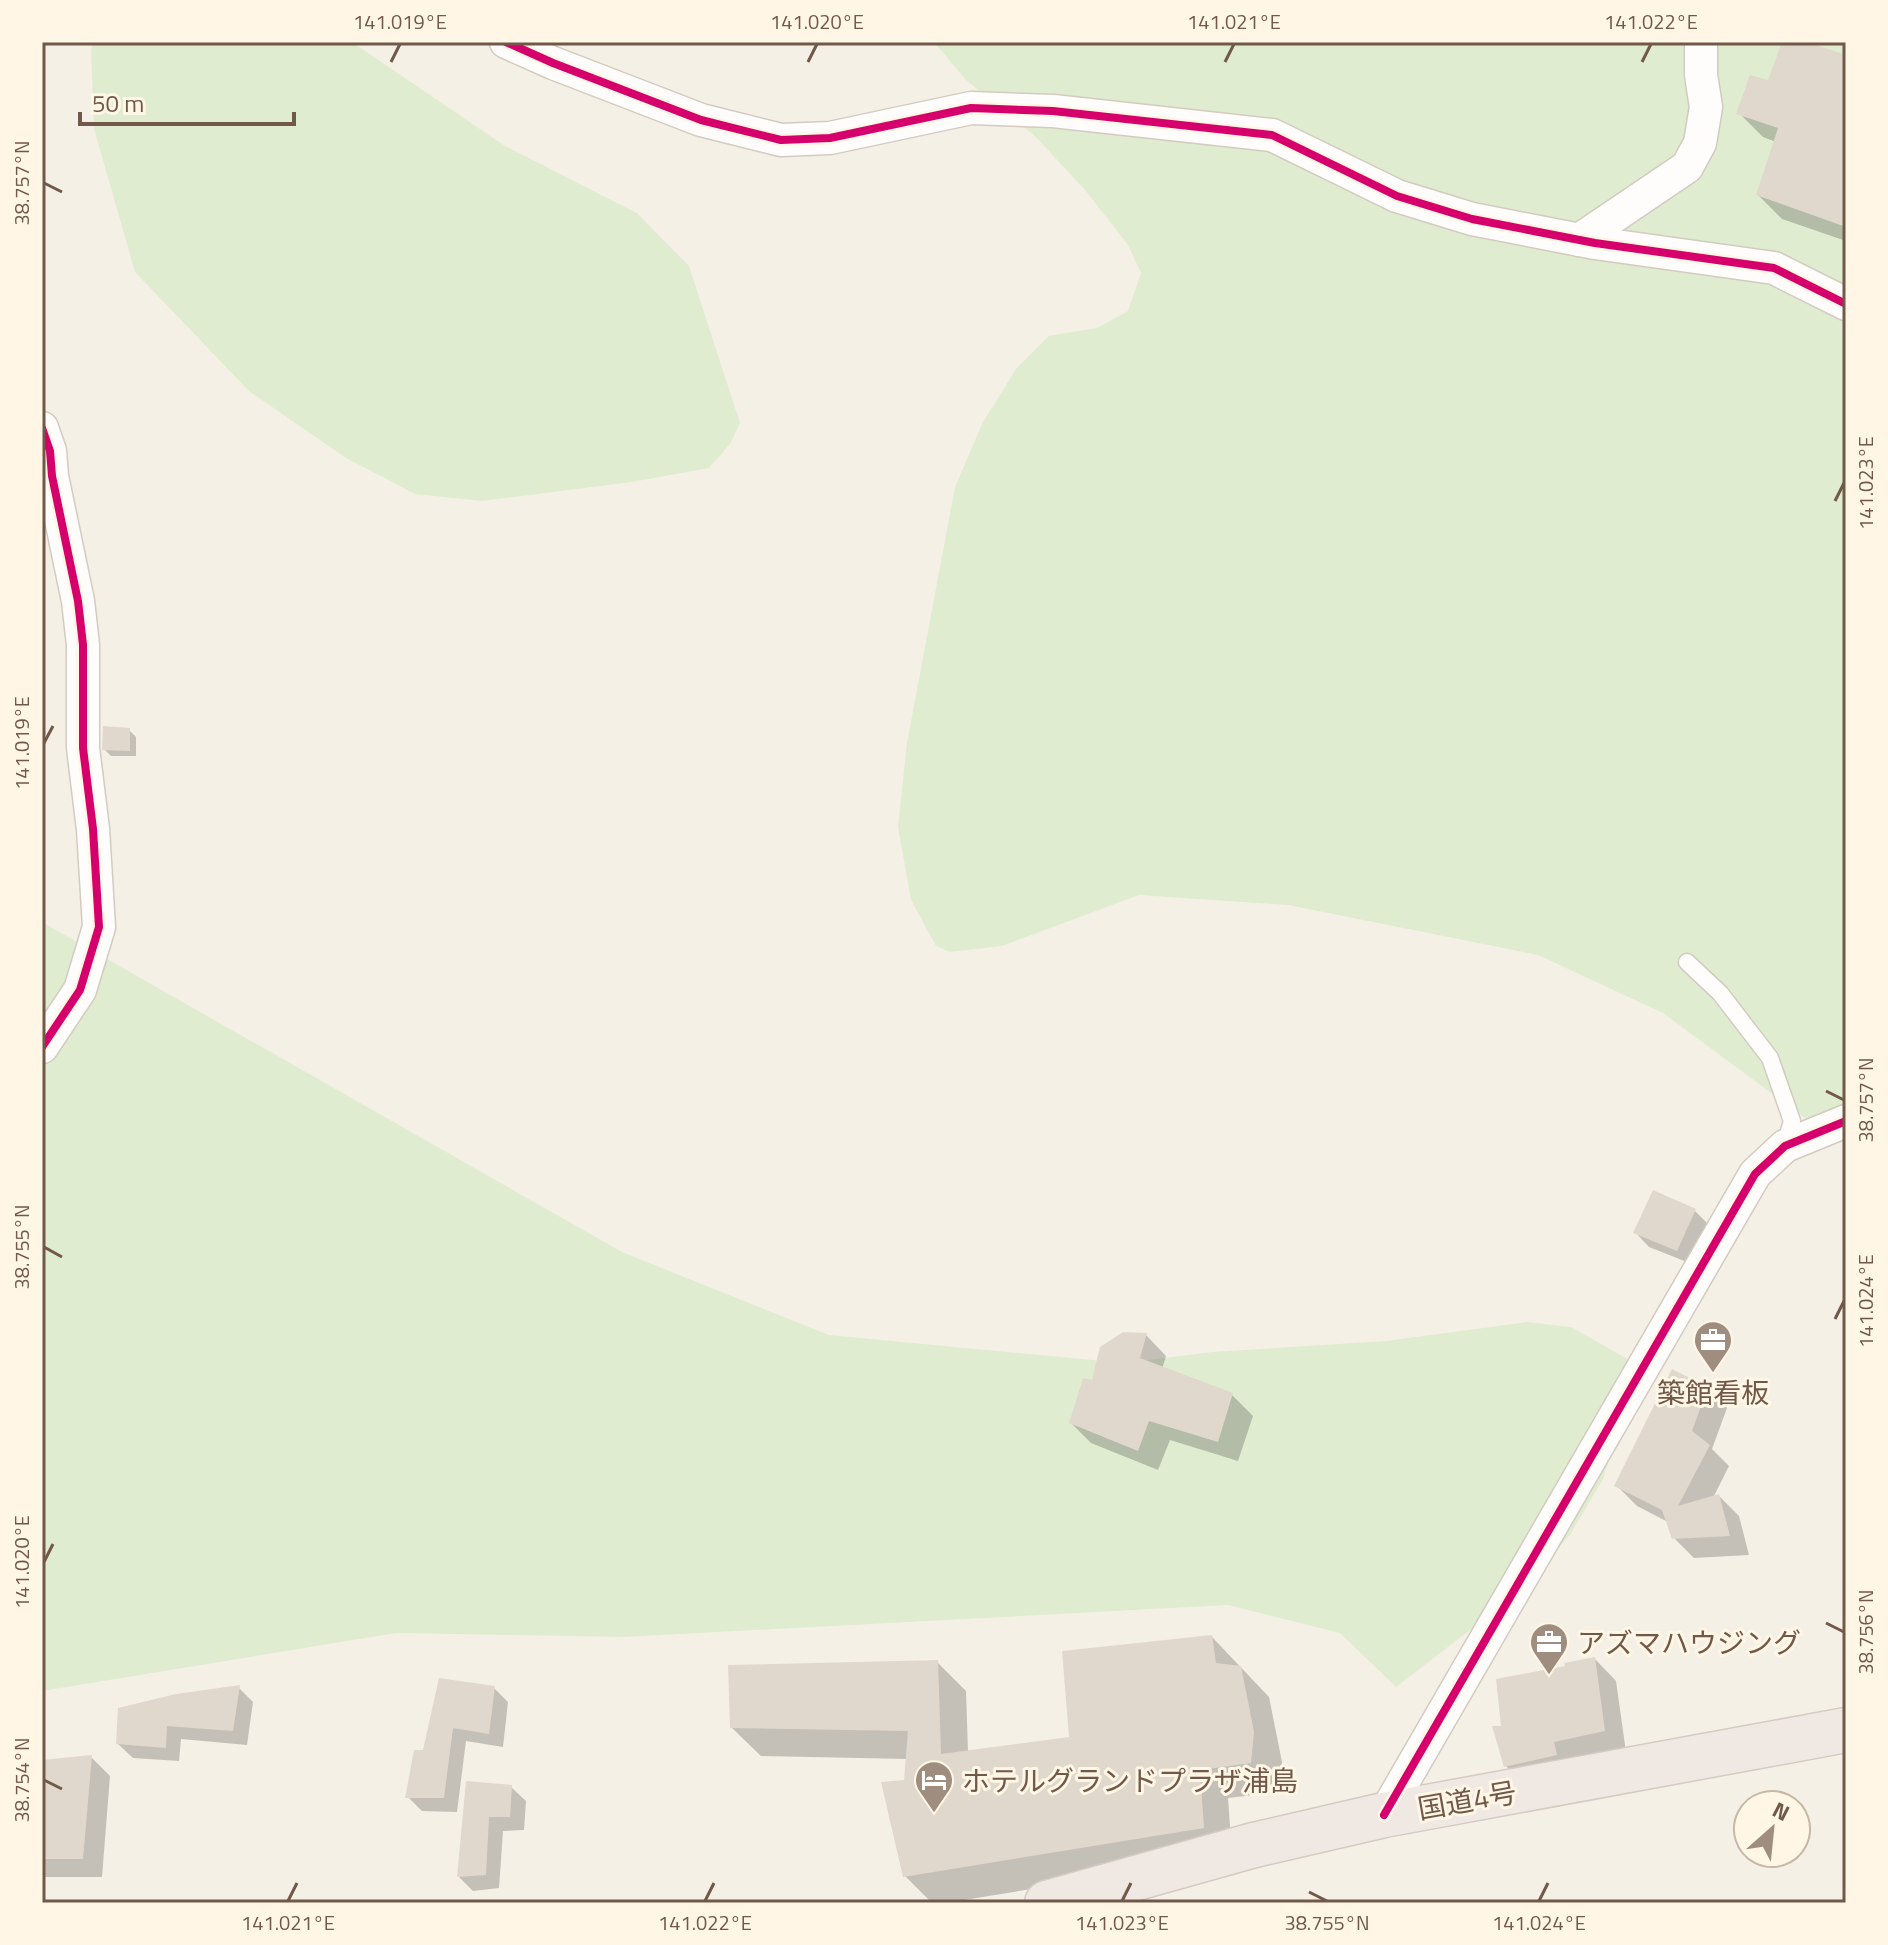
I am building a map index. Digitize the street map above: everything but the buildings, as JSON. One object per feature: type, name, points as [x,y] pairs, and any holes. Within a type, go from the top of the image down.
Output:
[{"type":"highway","name":"国道4号","points":[[1047,1903],[1254,1845],[1384,1815],[1846,1730]]},
{"type":"street","points":[[506,42],[701,120],[781,140],[830,138],[971,108],[1053,111],[1272,135],[1397,196],[1472,219],[1579,240],[1774,268],[1846,304]]},
{"type":"street","points":[[1579,240],[1687,167],[1700,143],[1706,107],[1701,75],[1701,42]]},
{"type":"street","points":[[42,428],[50,451],[52,476],[78,601],[83,645],[83,748],[93,829],[99,927],[80,990],[42,1047]]},
{"type":"street","points":[[1384,1815],[1755,1174],[1785,1146],[1846,1121]]},
{"type":"lane","points":[[1687,962],[1720,993],[1770,1058],[1792,1121],[1785,1146]]},
{"type":"green space","points":[[94,42],[352,42],[505,146],[637,213],[689,266],[740,423],[730,444],[709,468],[632,482],[482,501],[415,494],[346,458],[249,391],[135,272],[94,129],[91,49]]},
{"type":"green space","points":[[934,42],[1846,42],[1846,1141],[1817,1127],[1663,1013],[1538,955],[1288,905],[1139,895],[1002,946],[950,952],[936,946],[911,900],[898,827],[907,743],[955,487],[982,424],[1016,369],[1049,336],[1097,328],[1128,311],[1141,273],[1128,245],[1085,190],[1035,136],[965,79]]},
{"type":"green space","points":[[42,922],[622,1252],[829,1335],[1125,1363],[1212,1352],[1386,1341],[1527,1322],[1571,1327],[1631,1361],[1625,1408],[1603,1479],[1570,1535],[1509,1600],[1396,1687],[1340,1633],[1228,1605],[624,1637],[396,1633],[42,1691]]},
{"type":"cycle path","points":[[506,42],[701,120],[781,140],[830,138],[971,108],[1053,111],[1272,135],[1397,196],[1472,219],[1595,243],[1774,268],[1846,304]]},
{"type":"cycle path","points":[[42,428],[50,451],[52,476],[78,601],[83,645],[83,748],[93,829],[99,927],[80,990],[42,1047]]},
{"type":"cycle path","points":[[1384,1815],[1755,1174],[1785,1146],[1846,1121]]},
{"type":"place","name":"築館看板","points":[[1713,1374]]},
{"type":"place","name":"アズマハウジング","points":[[1549,1676]]},
{"type":"place","name":"ホテルグランドプラザ浦島","points":[[934,1814]]}]
